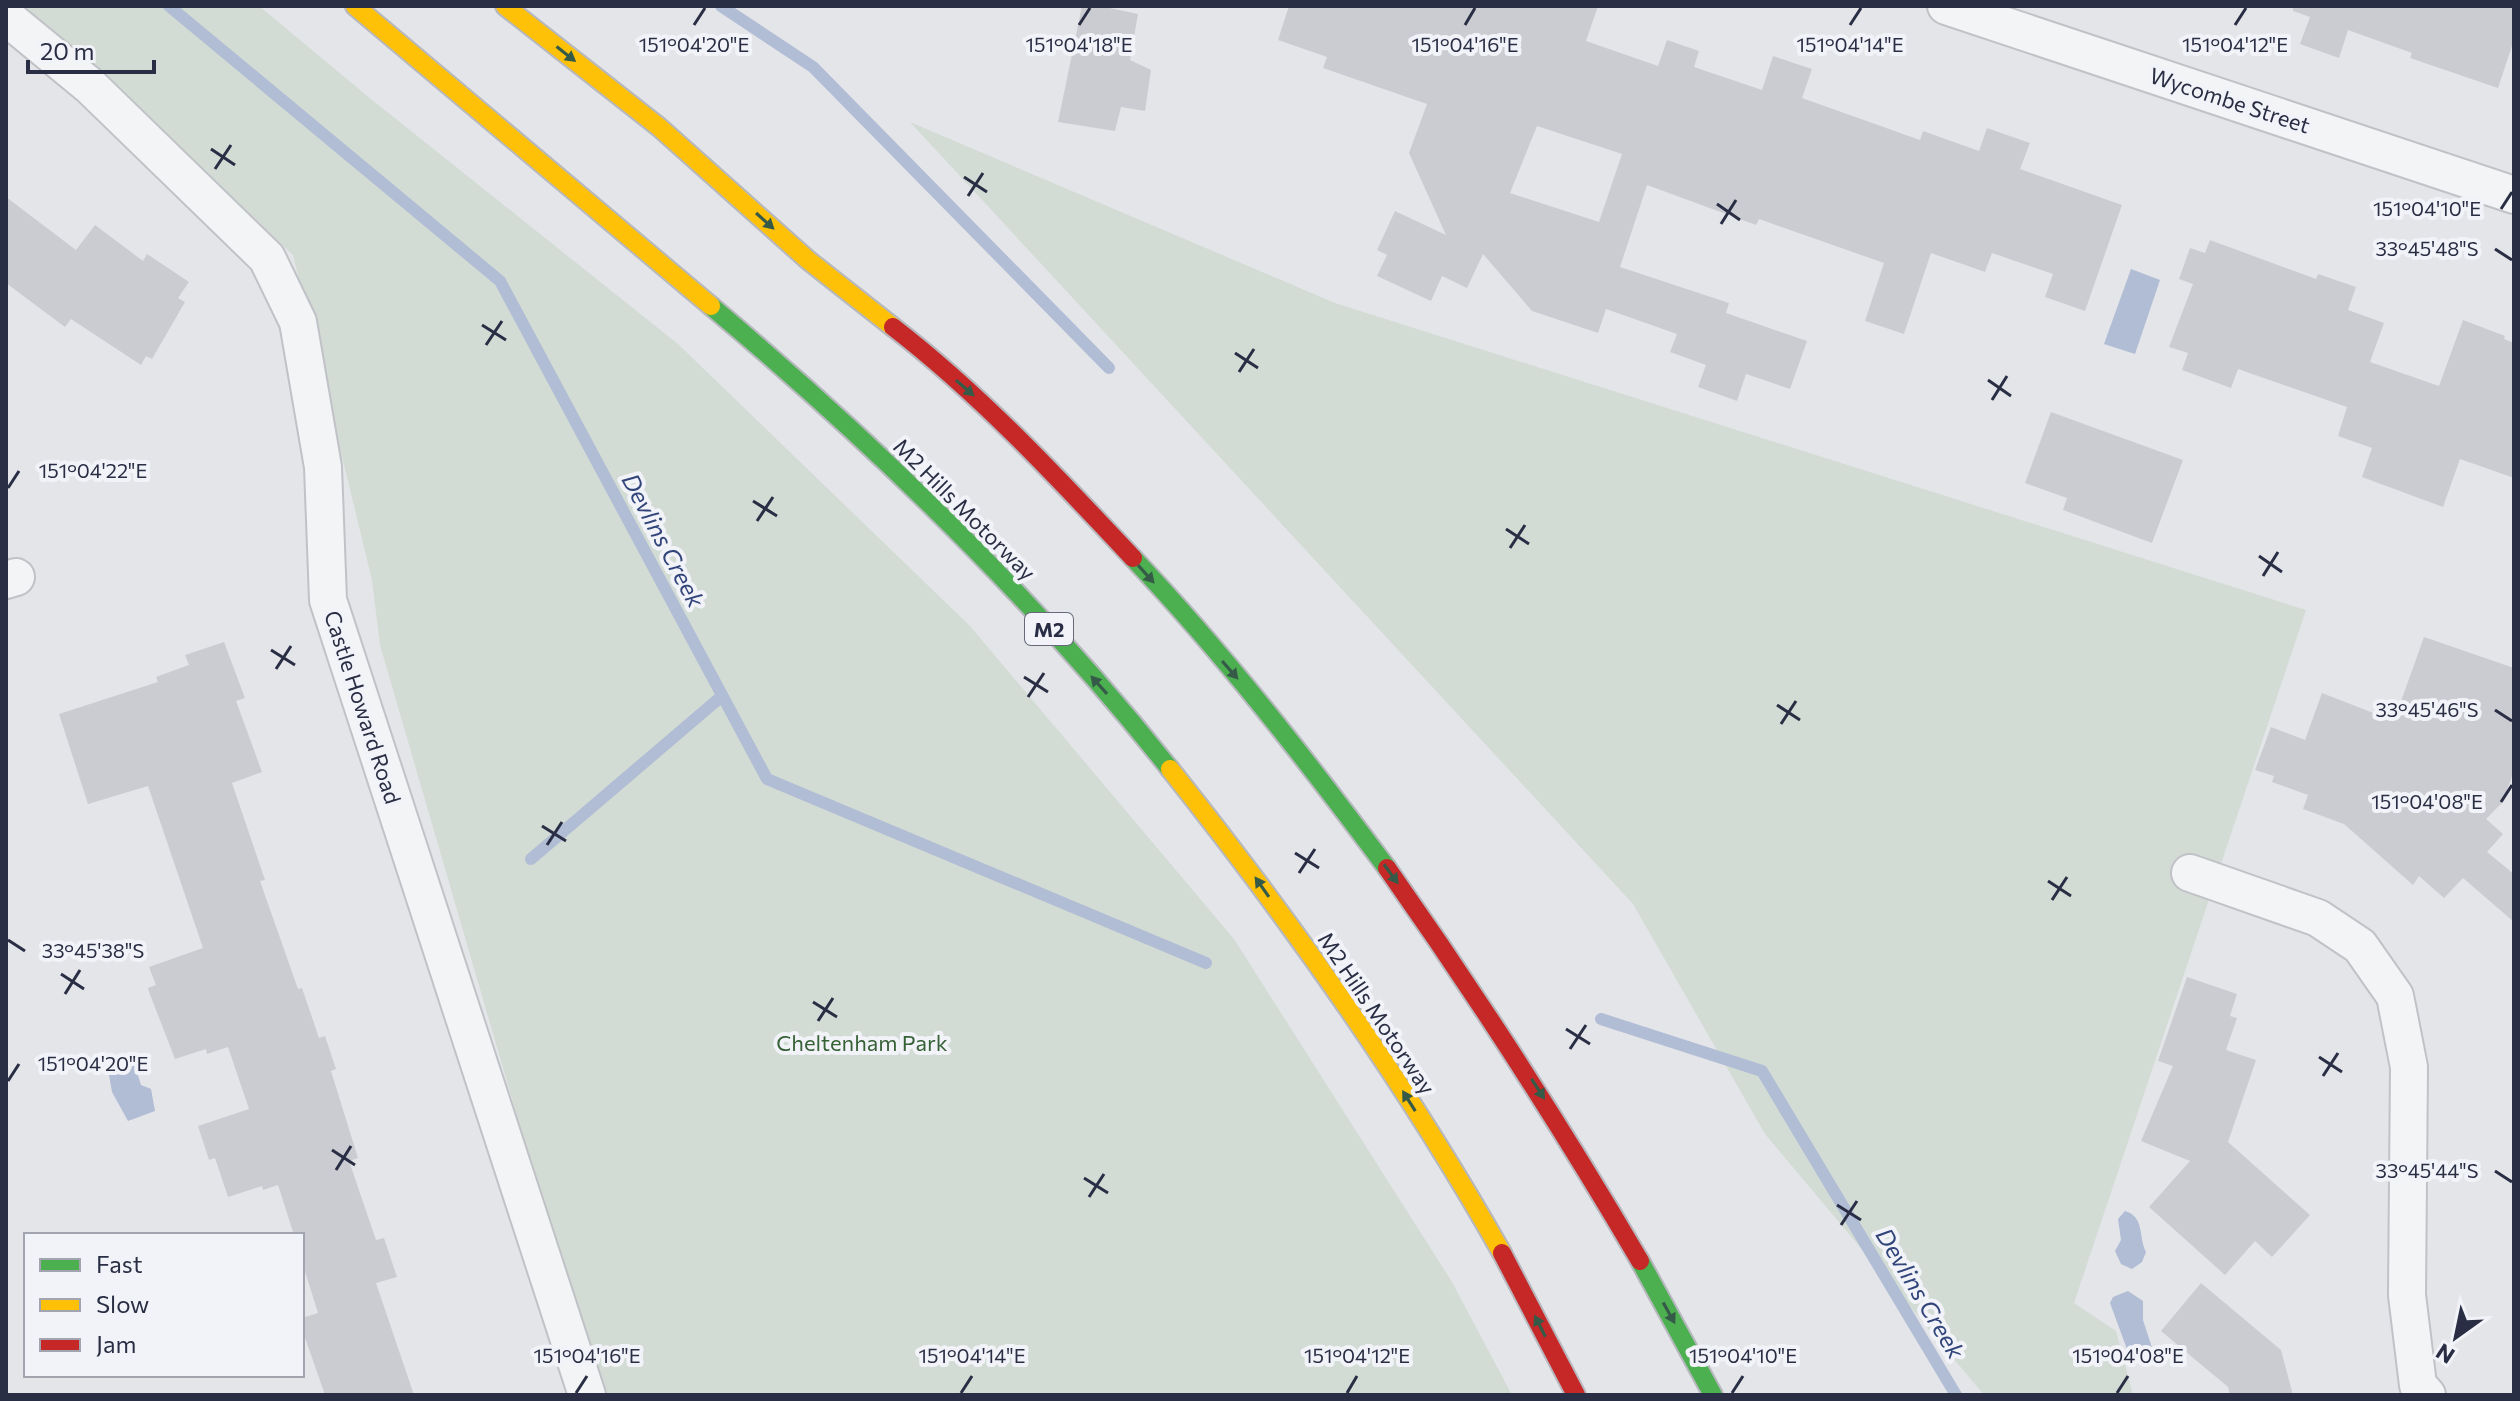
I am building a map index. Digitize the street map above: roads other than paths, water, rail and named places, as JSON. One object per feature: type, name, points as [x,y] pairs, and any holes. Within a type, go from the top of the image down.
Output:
[{"type":"highway","name":"M2 Hills Motorway","points":[[355,6],[776,361],[911,486],[1038,617],[1128,718],[1243,861],[1391,1072],[1501,1250],[1576,1395]]},
{"type":"highway","points":[[505,6],[678,143],[823,273],[968,390],[1078,499],[1179,611],[1284,733],[1465,977],[1556,1118],[1713,1395]]},
{"type":"street","name":"Wycombe Street","points":[[1946,6],[2514,195]]},
{"type":"street","name":"Castle Howard Road","points":[[6,17],[90,86],[267,258],[298,322],[323,467],[328,600],[587,1395]]},
{"type":"street","points":[[2190,873],[2318,918],[2360,946],[2395,996],[2409,1067],[2407,1295],[2418,1385],[2427,1395]]},
{"type":"water","points":[[2131,269],[2160,280],[2135,354],[2104,344]]},
{"type":"water","points":[[131,1053],[141,1085],[151,1089],[155,1111],[128,1121],[112,1092],[109,1075],[104,1072],[104,1061]]},
{"type":"water","points":[[2125,1211],[2136,1218],[2146,1252],[2142,1262],[2132,1269],[2121,1264],[2115,1251],[2121,1240],[2118,1219]]},
{"type":"water","points":[[2128,1291],[2143,1301],[2143,1320],[2154,1354],[2131,1360],[2110,1303],[2113,1297]]},
{"type":"waterway","name":"Devlins Creek","points":[[169,6],[500,281],[767,779],[1206,963]]},
{"type":"waterway","points":[[721,6],[813,67],[1109,368]]},
{"type":"waterway","points":[[531,859],[722,696]]},
{"type":"waterway","name":"Devlins Creek","points":[[1601,1019],[1762,1071],[1956,1395]]},
{"type":"park label","name":"Cheltenham Park","points":[[862,1042]]}]
